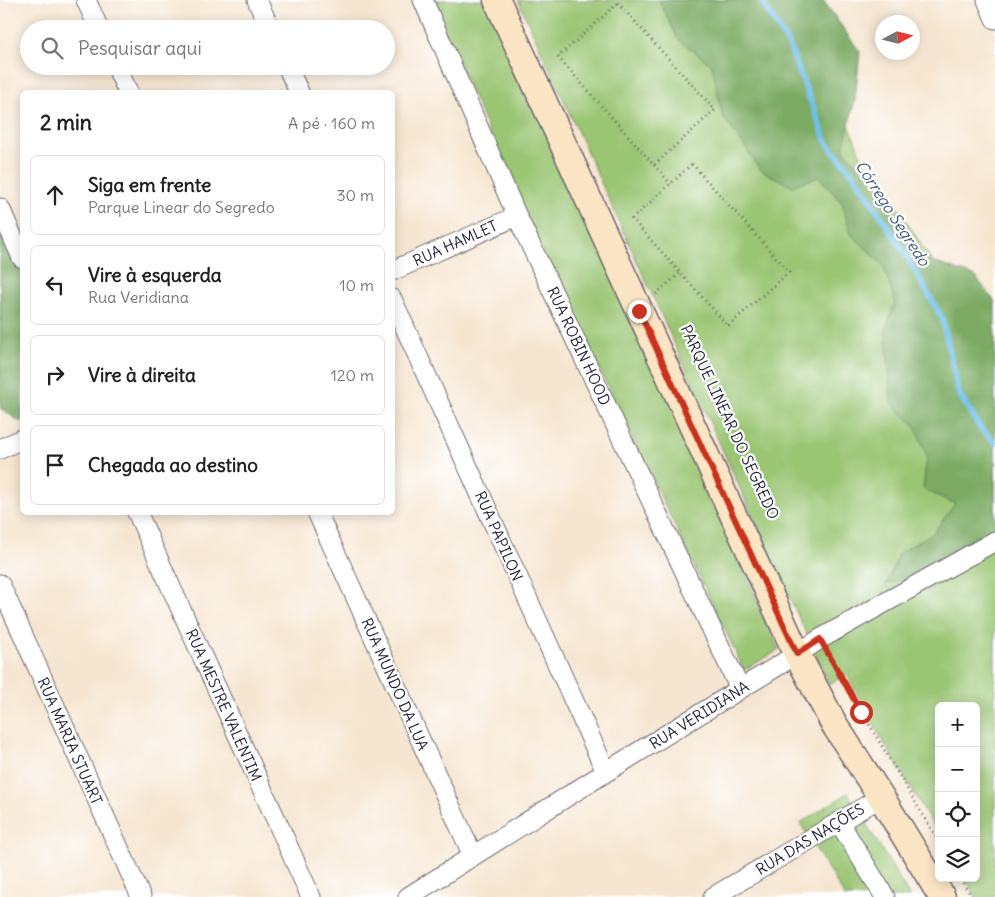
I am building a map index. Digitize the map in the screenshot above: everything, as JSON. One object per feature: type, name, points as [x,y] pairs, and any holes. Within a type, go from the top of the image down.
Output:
[{"type":"main road","points":[[497,0],[650,306],[797,654],[834,724],[881,796],[942,897]]},
{"type":"street","points":[[86,0],[95,20]]},
{"type":"street","points":[[258,0],[266,20]]},
{"type":"street","name":"RUA ROBIN HOOD","points":[[423,0],[517,216],[740,689]]},
{"type":"street","points":[[988,0],[995,18]]},
{"type":"street","points":[[120,75],[127,90]]},
{"type":"street","points":[[291,75],[298,90]]},
{"type":"street","points":[[0,208],[20,253]]},
{"type":"street","name":"RUA HAMLET","points":[[395,270],[517,216]]},
{"type":"street","name":"RUA PAPILON","points":[[395,306],[606,772]]},
{"type":"street","points":[[0,449],[20,440]]},
{"type":"street","name":"RUA MESTRE VALENTIM","points":[[138,515],[311,897]]},
{"type":"street","name":"RUA MUNDO DA LUA","points":[[318,515],[472,856]]},
{"type":"street","name":"RUA VERIDIANA","points":[[408,897],[820,639],[995,541]]},
{"type":"street","name":"RUA MARIA STUART","points":[[0,584],[141,897]]},
{"type":"street","name":"RUA DAS NAÇÕES","points":[[714,897],[881,796]]},
{"type":"street","points":[[839,822],[885,897]]},
{"type":"path","points":[[654,165],[715,110],[618,2],[558,57],[654,165],[671,184]]},
{"type":"path","points":[[692,164],[788,272],[728,326],[632,219],[671,184],[692,164]]},
{"type":"path","points":[[650,306],[658,292],[680,273]]},
{"type":"path","points":[[654,284],[658,292]]},
{"type":"path","points":[[650,306],[658,292]]},
{"type":"path","points":[[820,639],[861,712],[936,837]]},
{"type":"path","points":[[963,882],[972,897]]},
{"type":"green space","points":[[431,0],[490,0],[633,315],[779,650],[744,670],[523,210]]},
{"type":"green space","points":[[518,0],[784,0],[829,73],[867,171],[897,207],[945,281],[995,402],[995,897],[976,897],[967,882],[980,882],[980,702],[935,702],[935,828],[878,733],[847,675],[829,684]]},
{"type":"green space","points":[[659,0],[823,0],[860,52],[855,100],[843,149],[873,184],[921,258],[975,276],[995,302],[995,554],[979,535],[917,572],[886,585],[899,553],[933,533],[955,504],[923,489],[927,456],[915,426],[891,403],[886,328],[895,301],[883,265],[851,234],[842,203],[819,177],[791,186],[761,170],[722,115],[712,65],[678,39]]},
{"type":"green space","points":[[0,223],[8,234],[7,249],[20,270],[20,421],[0,408]]},
{"type":"green space","points":[[848,793],[910,897],[845,897],[800,823]]},
{"type":"waterway","name":"Córrego Segredo","points":[[761,0],[789,45],[827,143],[857,179],[905,253],[942,318],[959,394],[981,429],[995,442]]},
{"type":"route","points":[[639,311],[797,654],[820,639],[861,712]]}]
